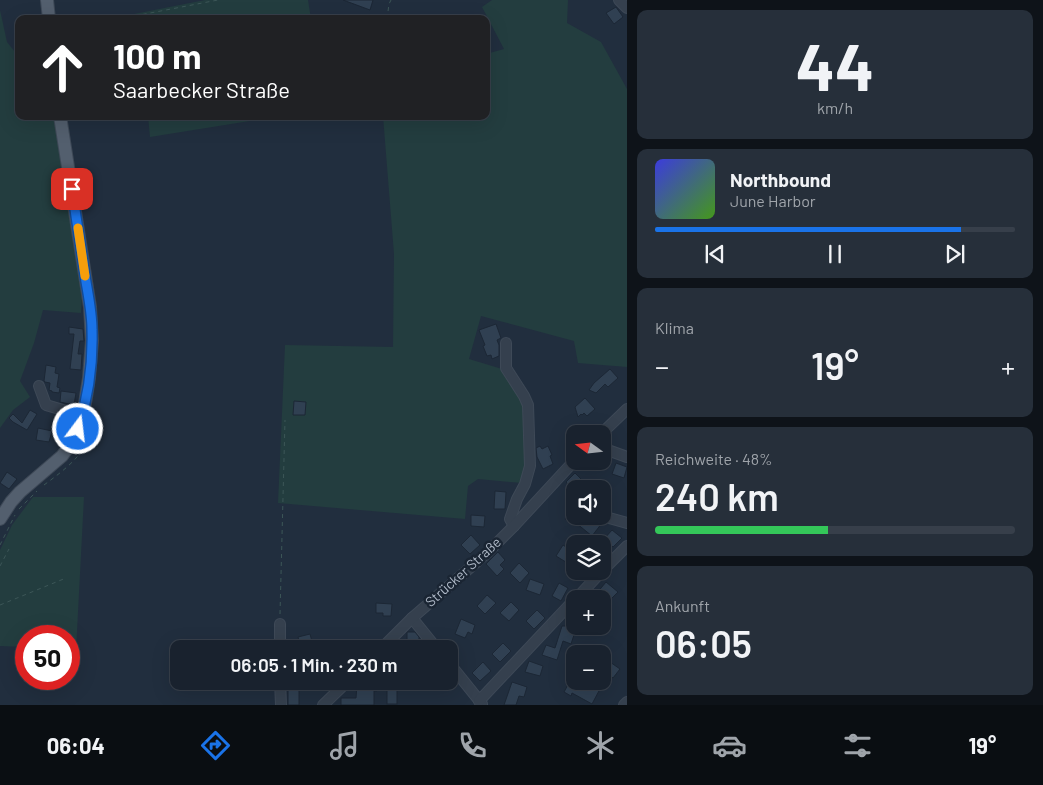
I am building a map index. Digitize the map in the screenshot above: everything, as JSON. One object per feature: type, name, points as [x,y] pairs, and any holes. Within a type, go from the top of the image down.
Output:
[{"type":"main road","points":[[47,0],[49,15]]},
{"type":"main road","points":[[0,519],[20,492],[62,456],[88,417],[92,328],[61,120]]},
{"type":"street","points":[[619,0],[627,8]]},
{"type":"street","name":"Strücker Straße","points":[[506,344],[506,368],[528,405],[530,466],[510,519],[514,526]]},
{"type":"street","points":[[40,386],[46,405],[88,417]]},
{"type":"street","points":[[611,425],[627,410]]},
{"type":"street","points":[[611,451],[627,456]]},
{"type":"street","name":"Strücker Straße","points":[[390,640],[412,618],[487,553],[566,470]]},
{"type":"street","points":[[611,519],[627,523]]},
{"type":"street","points":[[611,562],[627,546]]},
{"type":"street","points":[[584,590],[593,580]]},
{"type":"street","points":[[458,675],[480,703],[566,609]]},
{"type":"street","points":[[412,618],[430,640]]},
{"type":"street","points":[[280,624],[280,640]]},
{"type":"street","points":[[280,690],[280,705]]},
{"type":"street","points":[[323,705],[339,690]]},
{"type":"path","points":[[140,15],[218,0]]},
{"type":"path","points":[[388,15],[391,0]]},
{"type":"path","points":[[0,546],[17,511],[40,489],[66,469],[88,443],[93,426],[88,417]]},
{"type":"path","points":[[280,624],[285,420]]},
{"type":"path","points":[[0,566],[9,549]]},
{"type":"path","points":[[0,605],[66,578]]},
{"type":"green space","points":[[205,0],[308,0],[310,15],[134,15]]},
{"type":"green space","points":[[492,0],[568,0],[567,23],[601,42],[627,89],[627,367],[578,363],[574,341],[481,316],[469,359],[502,369],[523,397],[526,467],[522,483],[478,479],[468,486],[465,519],[278,503],[285,345],[393,347],[394,254],[383,120],[490,120],[490,53],[504,49],[490,22],[490,15],[486,15],[482,7]]},
{"type":"green space","points":[[0,10],[7,42],[15,52],[15,120],[56,120],[78,252],[82,297],[81,313],[43,310],[34,343],[20,381],[30,397],[13,410],[0,428]]},
{"type":"green space","points":[[148,120],[256,120],[150,137]]},
{"type":"green space","points":[[33,497],[84,497],[77,625],[15,625],[15,647],[0,646],[0,550],[12,525]]},
{"type":"building","points":[[343,0],[373,0],[370,10]]},
{"type":"building","points":[[616,7],[623,17],[614,24],[606,13]]},
{"type":"building","points":[[496,324],[501,338],[497,340],[499,356],[492,359],[491,355],[487,356],[479,330]]},
{"type":"building","points":[[69,327],[83,329],[84,341],[80,341],[78,354],[82,354],[81,370],[70,369],[74,334],[69,334]]},
{"type":"building","points":[[46,365],[56,367],[55,373],[59,374],[57,387],[60,388],[59,393],[49,390],[50,383],[44,381]]},
{"type":"building","points":[[610,369],[618,378],[608,387],[605,384],[596,393],[589,390],[594,383]]},
{"type":"building","points":[[61,391],[76,393],[74,405],[60,402]]},
{"type":"building","points":[[585,398],[595,409],[587,416],[584,413],[578,417],[575,407]]},
{"type":"building","points":[[294,401],[306,402],[305,415],[293,415]]},
{"type":"building","points":[[30,410],[37,414],[27,430],[9,418],[13,414],[22,423]]},
{"type":"building","points":[[38,428],[52,431],[49,442],[36,440]]},
{"type":"building","points":[[540,446],[542,449],[548,446],[552,455],[550,456],[553,464],[543,469],[537,457],[536,448]]},
{"type":"building","points":[[616,463],[627,467],[624,478],[612,474]]},
{"type":"building","points":[[7,472],[17,479],[9,489],[0,483]]},
{"type":"building","points":[[575,473],[582,480],[568,480]]},
{"type":"building","points":[[495,491],[506,492],[505,509],[494,509]]},
{"type":"building","points":[[471,515],[485,516],[484,527],[471,526]]},
{"type":"building","points":[[578,525],[600,525],[591,535]]},
{"type":"building","points":[[612,530],[622,538],[613,547],[611,545],[611,535],[608,535]]},
{"type":"building","points":[[471,535],[480,545],[470,554],[461,545]]},
{"type":"building","points":[[563,545],[566,547],[566,562],[556,556]]},
{"type":"building","points":[[498,552],[505,560],[500,565],[504,569],[497,576],[486,564]]},
{"type":"building","points":[[519,563],[529,573],[520,583],[510,573]]},
{"type":"building","points":[[530,579],[544,584],[540,595],[526,590]]},
{"type":"building","points":[[606,582],[618,592],[611,599],[611,590],[599,590]]},
{"type":"building","points":[[559,583],[568,588],[561,601],[552,596]]},
{"type":"building","points":[[487,595],[496,603],[485,614],[477,606]]},
{"type":"building","points":[[511,602],[519,610],[509,621],[500,613]]},
{"type":"building","points":[[376,603],[392,604],[391,616],[383,616],[383,613],[376,613]]},
{"type":"building","points":[[537,610],[545,618],[534,629],[526,621]]},
{"type":"building","points":[[461,619],[475,625],[472,634],[468,632],[465,638],[455,634]]},
{"type":"building","points":[[562,626],[566,626],[566,635],[574,635],[571,644],[563,641],[557,660],[542,655],[546,645],[555,648]]},
{"type":"building","points":[[407,632],[415,632],[419,637],[419,640],[407,640]]},
{"type":"building","points":[[310,634],[312,640],[299,640],[298,637]]},
{"type":"building","points":[[503,643],[511,651],[500,662],[492,654]]},
{"type":"building","points":[[529,661],[543,666],[540,676],[525,672]]},
{"type":"building","points":[[483,662],[491,671],[480,681],[472,673]]},
{"type":"building","points":[[611,663],[620,669],[613,678],[611,677]]},
{"type":"building","points":[[512,682],[527,687],[524,697],[519,696],[516,705],[504,705]]},
{"type":"building","points":[[566,688],[566,690],[599,690],[592,704],[572,693],[571,696],[564,692]]},
{"type":"building","points":[[288,690],[299,690],[299,705],[288,705]]},
{"type":"building","points":[[357,690],[377,690],[374,691],[374,705],[341,705],[341,698],[356,698]]},
{"type":"building","points":[[387,690],[397,690],[397,704],[387,704]]},
{"type":"slow traffic","points":[[78,228],[85,276]]},
{"type":"route","points":[[72,189],[92,328],[92,354],[89,378],[78,429]]}]
